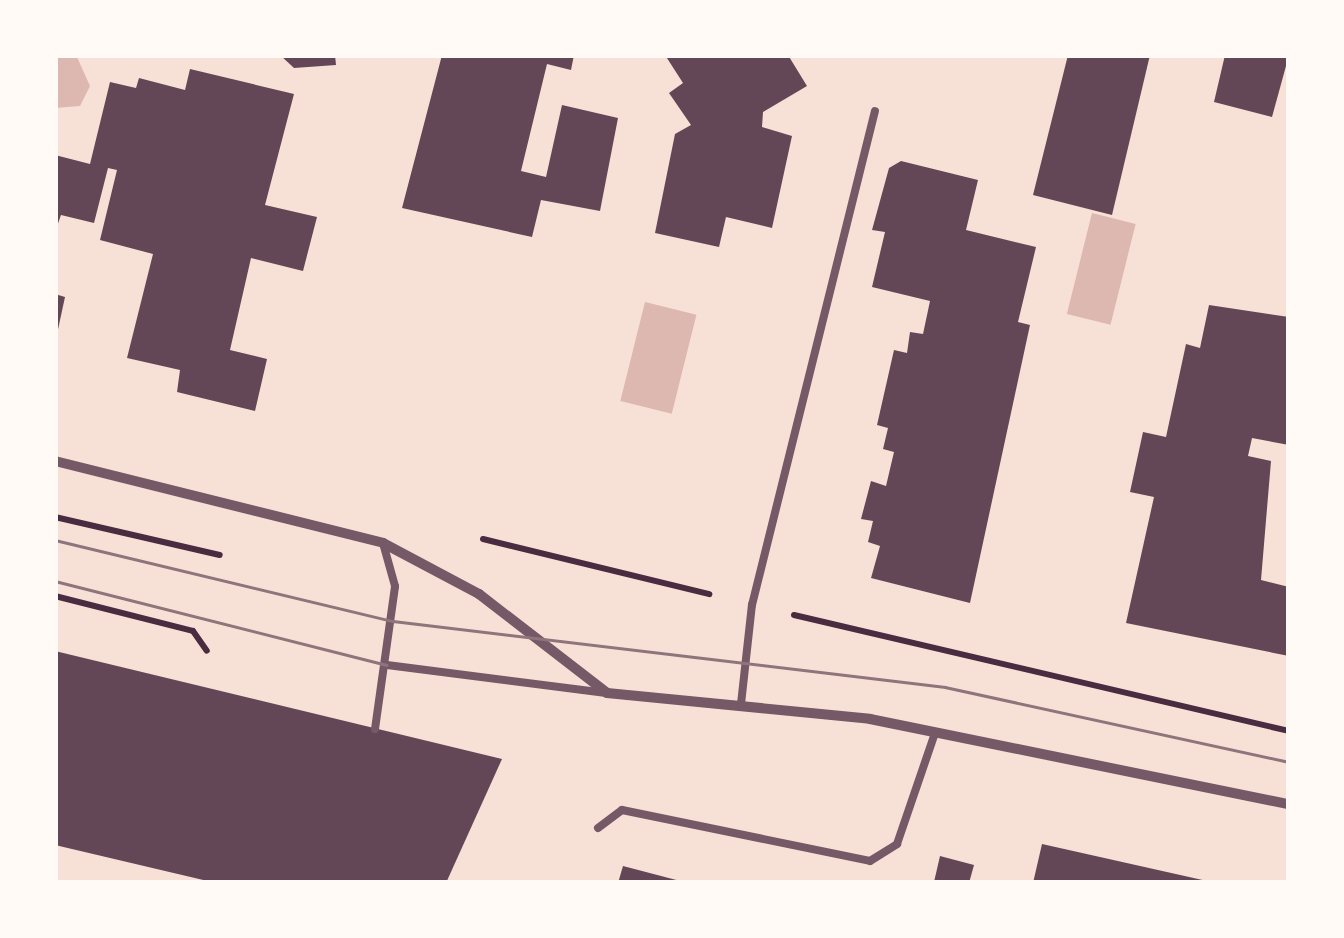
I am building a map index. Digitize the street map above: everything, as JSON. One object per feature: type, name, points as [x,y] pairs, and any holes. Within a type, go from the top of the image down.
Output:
[{"type":"street","points":[[55,460],[383,544],[479,594],[607,693],[741,704],[936,732],[1289,804]]},
{"type":"lane","points":[[741,704],[752,604],[874,110]]},
{"type":"lane","points":[[375,728],[387,665],[395,586],[383,544]]},
{"type":"lane","points":[[387,665],[607,693]]},
{"type":"lane","points":[[598,828],[622,810],[870,862],[897,844],[936,732]]},
{"type":"path","points":[[55,517],[210,554]]},
{"type":"path","points":[[462,534],[1289,731]]},
{"type":"path","points":[[55,596],[192,631],[207,651]]},
{"type":"shaded area","points":[[77,57],[90,86],[80,106],[55,108],[55,58]]},
{"type":"shaded area","points":[[1092,213],[1136,224],[1111,325],[1067,314]]},
{"type":"shaded area","points":[[645,302],[696,315],[672,414],[620,401]]},
{"type":"building","points":[[280,55],[335,55],[336,65],[294,68]]},
{"type":"building","points":[[442,55],[574,55],[571,70],[547,64],[521,171],[546,177],[562,105],[618,118],[600,211],[541,200],[532,237],[402,208]]},
{"type":"building","points":[[665,55],[788,55],[807,86],[763,112],[762,127],[792,136],[772,228],[726,217],[719,247],[655,233],[675,134],[691,125],[669,93],[683,83]]},
{"type":"building","points":[[1068,55],[1150,55],[1112,215],[1033,195]]},
{"type":"building","points":[[1225,55],[1289,55],[1272,117],[1214,102]]},
{"type":"building","points":[[190,69],[294,94],[265,205],[317,217],[303,271],[251,258],[230,350],[267,359],[255,411],[177,392],[180,370],[127,358],[153,254],[100,240],[117,170],[108,168],[94,223],[61,215],[55,232],[55,155],[90,164],[110,82],[136,88],[139,78],[185,90]]},
{"type":"building","points":[[901,161],[978,180],[966,230],[1036,247],[1018,322],[1030,325],[970,603],[871,578],[880,546],[868,542],[873,521],[861,519],[871,481],[886,486],[894,452],[883,449],[888,428],[877,425],[894,350],[907,353],[910,332],[923,334],[930,301],[872,287],[885,232],[872,230],[889,168]]},
{"type":"building","points":[[55,294],[65,297],[57,334],[55,334]]},
{"type":"building","points":[[1209,305],[1289,317],[1289,445],[1252,438],[1248,456],[1271,461],[1261,580],[1289,587],[1289,656],[1126,623],[1154,497],[1130,492],[1143,432],[1166,437],[1186,344],[1200,348]]},
{"type":"building","points":[[55,651],[502,759],[446,883],[216,883],[55,845]]},
{"type":"building","points":[[1042,844],[1207,881],[1207,883],[1033,883]]},
{"type":"building","points":[[940,856],[974,865],[969,883],[934,882]]},
{"type":"building","points":[[623,866],[684,882],[684,883],[618,883]]},
{"type":"tram line","points":[[55,540],[393,621],[945,687],[1289,762]]},
{"type":"tram line","points":[[55,581],[387,665]]}]
